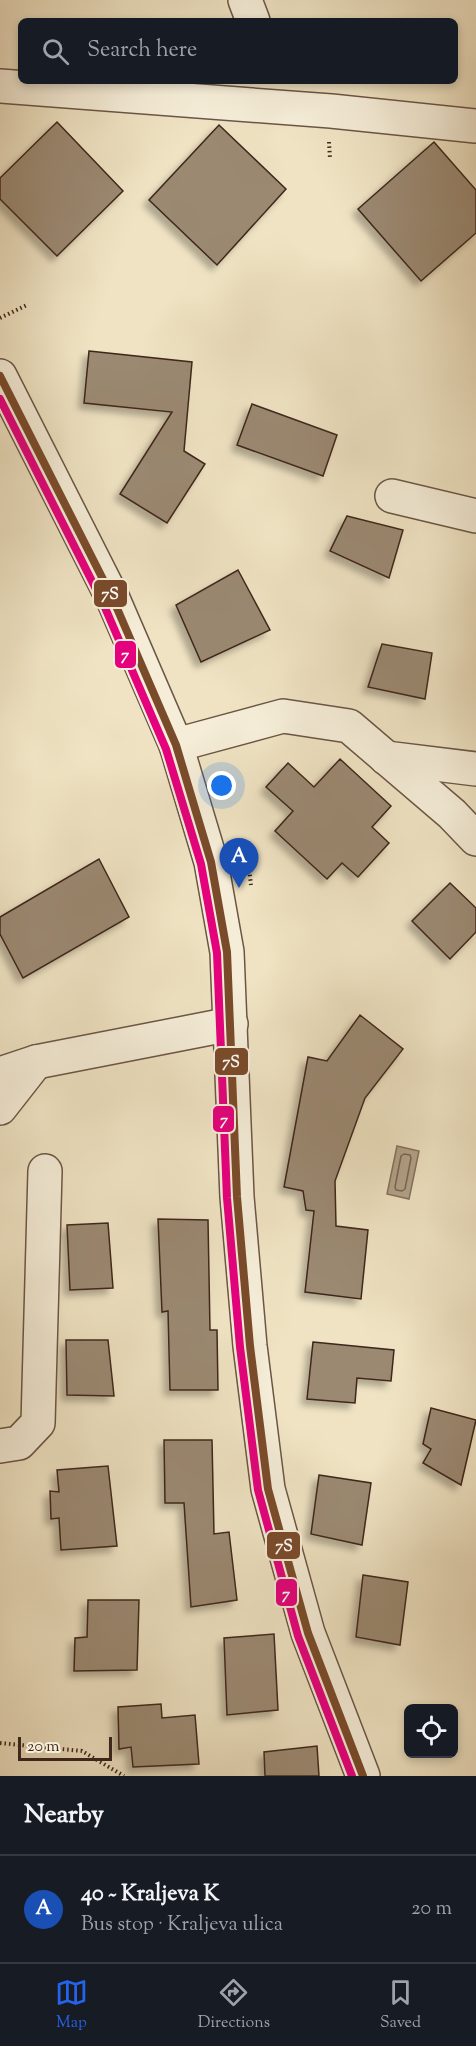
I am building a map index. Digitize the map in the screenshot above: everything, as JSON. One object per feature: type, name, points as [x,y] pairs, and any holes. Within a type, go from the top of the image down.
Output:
[{"type":"street","points":[[245,0],[251,18]]},
{"type":"street","points":[[0,86],[258,94],[331,111],[476,126]]},
{"type":"street","points":[[0,376],[113,599],[176,745],[211,862],[227,952],[238,1208],[250,1346],[268,1489],[308,1633],[363,1776]]},
{"type":"street","points":[[392,496],[476,516]]},
{"type":"street","points":[[176,745],[283,717],[349,726],[452,814],[476,839]]},
{"type":"street","points":[[386,758],[476,769]]},
{"type":"street","points":[[0,1074],[36,1062],[231,1024]]},
{"type":"street","points":[[0,1108],[36,1062]]},
{"type":"street","points":[[0,1446],[19,1443],[38,1423],[45,1171]]},
{"type":"path","points":[[328,137],[330,159]]},
{"type":"path","points":[[0,318],[27,306]]},
{"type":"path","points":[[0,1743],[82,1750],[124,1776]]},
{"type":"water","points":[[397,1146],[419,1151],[409,1199],[387,1194]]},
{"type":"building","points":[[57,122],[123,191],[57,256],[0,199],[0,178]]},
{"type":"building","points":[[219,125],[286,189],[217,265],[149,200]]},
{"type":"building","points":[[434,142],[476,190],[476,233],[421,281],[358,209]]},
{"type":"building","points":[[89,351],[192,362],[184,451],[205,464],[167,523],[120,494],[172,412],[84,403]]},
{"type":"building","points":[[252,404],[337,435],[323,476],[237,445]]},
{"type":"building","points":[[347,516],[403,530],[389,578],[330,551]]},
{"type":"building","points":[[238,570],[270,630],[201,662],[176,605]]},
{"type":"building","points":[[382,644],[432,653],[425,699],[368,687]]},
{"type":"building","points":[[340,759],[391,806],[372,827],[389,843],[358,877],[342,863],[327,879],[275,831],[293,811],[266,787],[288,763],[314,787]]},
{"type":"building","points":[[99,859],[129,917],[23,978],[0,934],[0,917]]},
{"type":"building","points":[[450,883],[476,908],[476,932],[450,959],[412,921]]},
{"type":"building","points":[[360,1015],[403,1049],[365,1098],[335,1181],[336,1226],[368,1230],[361,1299],[305,1292],[314,1211],[306,1210],[303,1191],[284,1187],[308,1057],[327,1061]]},
{"type":"building","points":[[158,1219],[208,1220],[210,1330],[217,1330],[218,1390],[170,1390],[168,1311],[162,1312]]},
{"type":"building","points":[[108,1223],[113,1288],[70,1290],[67,1225]]},
{"type":"building","points":[[66,1340],[108,1340],[114,1396],[67,1395]]},
{"type":"building","points":[[313,1342],[394,1350],[391,1381],[357,1378],[355,1403],[307,1399]]},
{"type":"building","points":[[431,1408],[476,1420],[461,1485],[423,1463],[431,1449],[423,1444]]},
{"type":"building","points":[[164,1440],[212,1440],[214,1534],[229,1532],[237,1600],[191,1607],[184,1503],[165,1503]]},
{"type":"building","points":[[108,1466],[117,1546],[61,1550],[59,1518],[51,1519],[50,1491],[59,1492],[57,1470]]},
{"type":"building","points":[[319,1475],[371,1483],[362,1545],[311,1534]]},
{"type":"building","points":[[363,1575],[408,1582],[400,1645],[356,1637]]},
{"type":"building","points":[[88,1600],[139,1600],[137,1670],[74,1671],[75,1638],[87,1637]]},
{"type":"building","points":[[274,1634],[278,1710],[227,1715],[224,1638]]},
{"type":"building","points":[[161,1704],[162,1718],[195,1715],[199,1764],[133,1767],[131,1747],[119,1749],[118,1707]]},
{"type":"building","points":[[317,1746],[319,1776],[265,1776],[264,1752]]},
{"type":"transit line","name":"7S","points":[[0,376],[113,599],[176,745],[211,862],[227,952],[237,1197],[250,1346],[268,1489],[308,1633],[363,1776]]},
{"type":"transit line","name":"7","points":[[0,399],[103,603],[166,749],[201,864],[217,953],[227,1198],[240,1347],[258,1490],[298,1636],[352,1776]]},
{"type":"place","name":"40 ~ Kraljeva K","points":[[239,888]]}]
